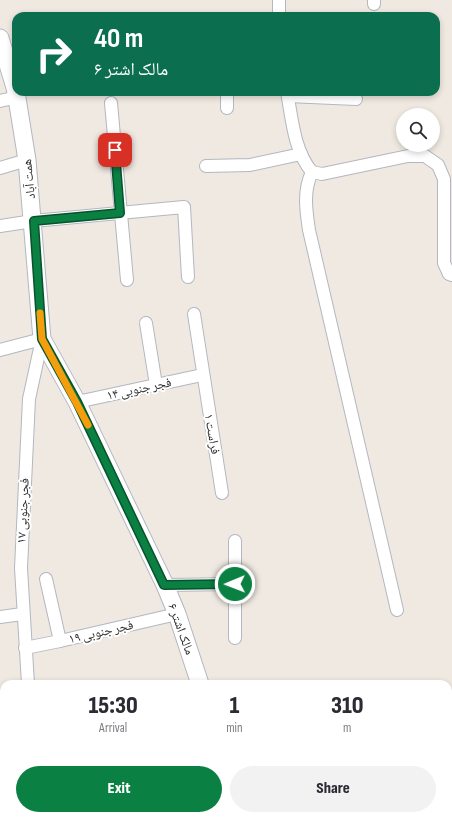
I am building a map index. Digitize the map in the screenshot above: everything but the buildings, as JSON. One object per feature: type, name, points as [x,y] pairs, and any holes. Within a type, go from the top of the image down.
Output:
[{"type":"main road","name":"همت آباد","points":[[0,38],[11,54]]},
{"type":"main road","name":"همت آباد","points":[[17,96],[34,221],[42,339]]},
{"type":"main road","name":"مالک اشتر ۶","points":[[42,339],[77,402],[178,614],[199,680]]},
{"type":"street","points":[[279,12],[280,0]]},
{"type":"street","points":[[0,101],[12,95]]},
{"type":"street","points":[[226,96],[226,108]]},
{"type":"street","points":[[287,96],[292,125],[301,154],[312,172],[322,174],[408,156],[425,156],[438,165],[444,179],[448,222],[444,263],[449,274],[452,275]]},
{"type":"street","points":[[315,96],[356,99]]},
{"type":"street","points":[[111,103],[127,280]]},
{"type":"street","points":[[206,166],[250,165],[301,154]]},
{"type":"street","points":[[0,168],[27,160]]},
{"type":"street","points":[[312,172],[306,192],[306,209],[309,230],[397,610]]},
{"type":"street","points":[[0,226],[34,221],[184,208],[188,277]]},
{"type":"street","name":"فراست ۱","points":[[194,314],[202,375],[222,493]]},
{"type":"street","points":[[146,323],[156,385]]},
{"type":"street","points":[[0,350],[42,339]]},
{"type":"street","name":"فجر جنوبی ۱۷","points":[[28,680],[20,568],[29,399],[42,339]]},
{"type":"street","name":"فجر جنوبی ۱۴","points":[[77,402],[202,375]]},
{"type":"street","points":[[235,541],[235,638]]},
{"type":"street","points":[[46,579],[60,641]]},
{"type":"street","points":[[164,585],[235,584]]},
{"type":"street","points":[[0,617],[22,614]]},
{"type":"street","name":"فجر جنوبی ۱۹","points":[[25,648],[178,614]]},
{"type":"slow traffic","points":[[40,313],[42,339],[88,425]]},
{"type":"route","points":[[115,150],[120,213],[34,221],[42,339],[77,402],[164,585],[235,584]]}]
